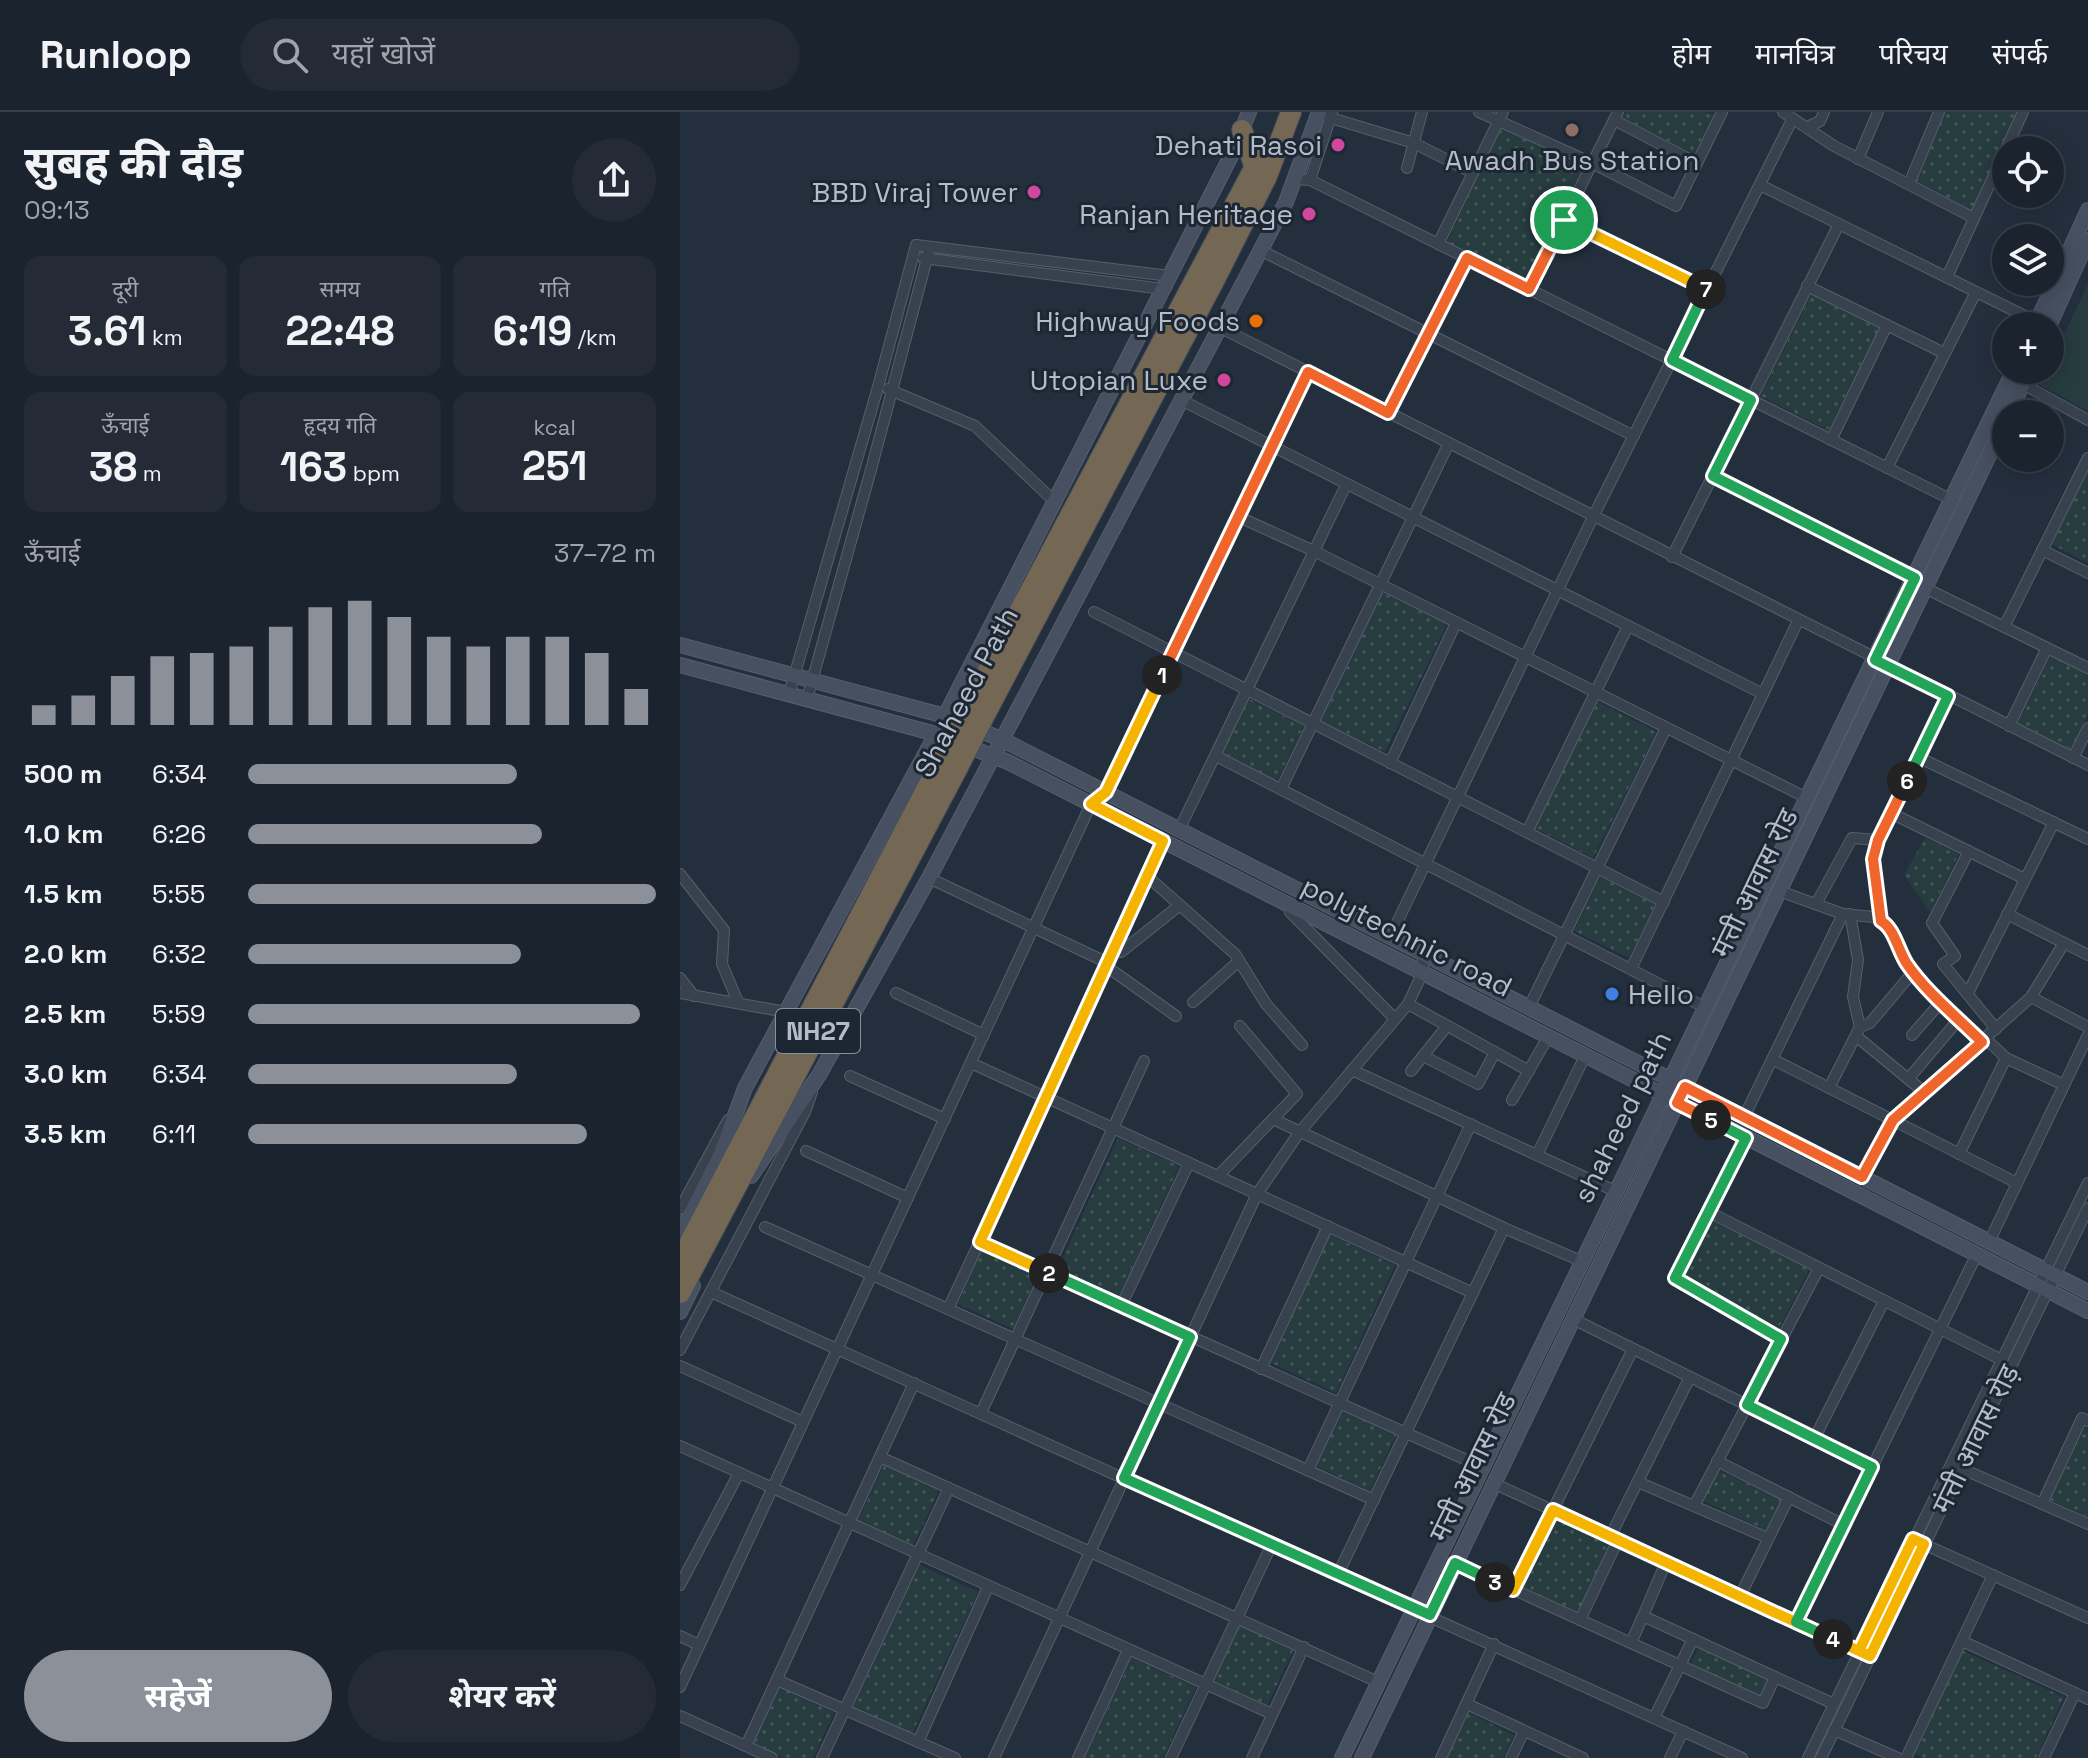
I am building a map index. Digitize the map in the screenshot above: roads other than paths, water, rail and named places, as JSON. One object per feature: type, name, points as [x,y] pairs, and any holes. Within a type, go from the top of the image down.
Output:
[{"type":"highway","name":"Shaheed Path","points":[[680,1293],[704,1255],[949,765],[1255,168],[1277,112]]},
{"type":"highway","name":"Shaheed Path","points":[[982,701],[1216,277],[1267,176],[1291,112]]},
{"type":"highway","points":[[1246,121],[1255,168]]},
{"type":"highway","name":"Shaheed Path","points":[[680,1261],[710,1187],[949,765]]},
{"type":"street","points":[[1407,168],[1422,112]]},
{"type":"street","points":[[1479,112],[1501,116],[1676,206],[1722,112]]},
{"type":"street","points":[[1807,127],[1820,121],[1824,112]]},
{"type":"street","points":[[1858,159],[1878,112]]},
{"type":"street","points":[[1909,184],[1939,112]]},
{"type":"street","points":[[1947,277],[2023,112]]},
{"type":"street","points":[[1327,113],[1414,143],[1473,173]]},
{"type":"street","points":[[680,1312],[704,1255],[819,1075],[929,878],[1286,202],[1310,138],[1327,113]]},
{"type":"street","points":[[1310,180],[1327,113]]},
{"type":"street","points":[[1438,244],[1501,116]]},
{"type":"street","points":[[1529,289],[1616,116],[1697,163]]},
{"type":"street","points":[[1390,937],[1593,517],[1760,185],[1787,116],[1834,146],[1974,218]]},
{"type":"street","points":[[945,716],[1054,501],[1099,428],[1166,282],[1246,121]]},
{"type":"street","points":[[1310,138],[1317,160]]},
{"type":"street","points":[[1294,179],[1310,180],[1952,500]]},
{"type":"street","points":[[1760,185],[2015,312]]},
{"type":"street","points":[[2046,312],[2086,219]]},
{"type":"street","points":[[1564,220],[1707,289]]},
{"type":"street","points":[[1672,557],[1839,224]]},
{"type":"street","points":[[2047,312],[2088,240]]},
{"type":"street","points":[[789,694],[916,245],[928,253],[1166,282]]},
{"type":"street","points":[[1260,250],[1634,436]]},
{"type":"street","points":[[807,699],[928,253]]},
{"type":"street","points":[[1388,413],[1467,258]]},
{"type":"street","points":[[1807,286],[1944,353]]},
{"type":"street","points":[[1887,468],[1976,292]]},
{"type":"street","points":[[1831,440],[1887,325]]},
{"type":"street","points":[[1219,327],[2088,765]]},
{"type":"street","points":[[680,1687],[1091,804],[1106,792],[1308,372]]},
{"type":"street","name":"shaheed path","points":[[1342,1758],[1704,1007],[1807,798],[1881,663],[1920,583],[1952,500],[2007,384]]},
{"type":"street","points":[[2036,384],[2088,420]]},
{"type":"street","points":[[878,387],[975,426],[1054,501]]},
{"type":"street","points":[[1181,400],[1763,694]]},
{"type":"street","points":[[1281,789],[1449,443]]},
{"type":"street","points":[[1137,447],[1152,455]]},
{"type":"street","points":[[1920,583],[1992,447]]},
{"type":"street","points":[[2004,627],[2088,458]]},
{"type":"street","points":[[1713,476],[2088,668]]},
{"type":"street","points":[[1179,830],[1346,485]]},
{"type":"street","points":[[1239,517],[1314,551],[1807,798]]},
{"type":"street","points":[[2042,550],[2088,573]]},
{"type":"street","points":[[1094,612],[1664,902]]},
{"type":"street","points":[[1631,969],[1798,621]]},
{"type":"street","points":[[1390,763],[1456,623]]},
{"type":"street","points":[[1527,832],[1628,626]]},
{"type":"street","points":[[680,645],[945,716],[1003,740],[2088,1292]]},
{"type":"street","points":[[2009,726],[2047,648]]},
{"type":"street","name":"मंत्ती आवास रोड","points":[[1362,1758],[1779,891],[1881,663]]},
{"type":"street","name":"polytechnic road","points":[[680,665],[936,734],[994,756],[2088,1311]]},
{"type":"street","points":[[1881,921],[1873,859],[1878,840],[1948,696]]},
{"type":"street","points":[[1529,1007],[1666,728]]},
{"type":"street","points":[[2073,758],[2088,728]]},
{"type":"street","points":[[680,1209],[786,1012],[844,915],[936,734]]},
{"type":"street","points":[[1216,756],[1704,1007]]},
{"type":"street","points":[[1918,757],[2088,839]]},
{"type":"street","points":[[1891,813],[2025,879]]},
{"type":"street","points":[[1968,993],[2054,822]]},
{"type":"street","points":[[1816,904],[1852,838],[1878,840]]},
{"type":"street","points":[[948,1309],[1163,841]]},
{"type":"street","points":[[1969,851],[1932,923],[1955,956],[1943,964],[1996,1029]]},
{"type":"street","points":[[680,874],[724,930],[722,964],[738,1002]]},
{"type":"street","points":[[1147,876],[1235,954],[1266,1004],[1302,1045]]},
{"type":"street","points":[[929,878],[1107,964],[1176,1016]]},
{"type":"street","points":[[1779,891],[1847,914],[1874,917],[1887,924],[1913,972],[1959,1019],[2006,1058],[2064,1085]]},
{"type":"street","points":[[1114,949],[1121,952],[1180,905]]},
{"type":"street","points":[[1294,907],[1290,912],[1395,1019]]},
{"type":"street","points":[[1847,914],[1858,960],[1853,997],[1858,1032],[1924,1092]]},
{"type":"street","points":[[1744,1117],[1847,914]]},
{"type":"street","points":[[2007,914],[2088,955]]},
{"type":"street","points":[[878,933],[894,942]]},
{"type":"street","points":[[1862,1177],[1893,1120],[2031,997],[2064,943]]},
{"type":"street","points":[[994,1758],[1257,1194],[1299,1133],[1408,1004],[1422,974],[1424,954]]},
{"type":"street","points":[[1193,1002],[1239,961]]},
{"type":"street","points":[[1829,1088],[1858,1032],[1870,1023],[1913,972]]},
{"type":"street","points":[[680,978],[695,997]]},
{"type":"street","points":[[680,993],[786,1012]]},
{"type":"street","points":[[896,993],[984,1035]]},
{"type":"street","points":[[2031,997],[2088,1027]]},
{"type":"street","points":[[1912,1035],[1941,1002]]},
{"type":"street","points":[[1408,1004],[1529,1071]]},
{"type":"street","points":[[1909,1078],[1959,1019]]},
{"type":"street","points":[[1218,1176],[1297,1094],[1240,1026]]},
{"type":"street","points":[[1411,1071],[1447,1026]]},
{"type":"street","points":[[1989,1242],[2088,1035]]},
{"type":"street","points":[[1512,1100],[1548,1037]]},
{"type":"street","points":[[1423,1056],[1478,1084],[1495,1052]]},
{"type":"street","points":[[1537,1155],[1585,1056]]},
{"type":"street","points":[[1959,1154],[2006,1058]]},
{"type":"street","points":[[1772,1059],[2017,1183]]},
{"type":"street","points":[[981,1413],[1144,1061]]},
{"type":"street","points":[[971,1063],[1473,1293]]},
{"type":"street","points":[[1352,1070],[1615,1191]]},
{"type":"street","points":[[680,1350],[805,1112],[819,1075]]},
{"type":"street","points":[[850,1076],[945,1119]]},
{"type":"street","points":[[680,1235],[710,1187],[745,1088]]},
{"type":"street","points":[[1273,1119],[1581,1261]]},
{"type":"street","points":[[1308,1470],[1471,1124]]},
{"type":"street","points":[[1746,1138],[1675,1278],[1781,1339]]},
{"type":"street","points":[[806,1151],[908,1198]]},
{"type":"street","points":[[1121,1306],[1189,1163]]},
{"type":"street","points":[[751,1177],[759,1178],[767,1185]]},
{"type":"street","points":[[2049,1272],[2086,1189]]},
{"type":"street","name":"मंत्ती आवास रोड़","points":[[1821,1758],[1865,1653],[1919,1542],[1961,1469],[2049,1272],[2088,1208]]},
{"type":"street","points":[[1709,1212],[2000,1359]]},
{"type":"street","points":[[1261,1369],[1328,1226]]},
{"type":"street","points":[[765,1227],[1374,1500]]},
{"type":"street","points":[[1338,1574],[1504,1228]]},
{"type":"street","points":[[980,1242],[1482,1467]]},
{"type":"street","points":[[1796,1622],[1977,1254]]},
{"type":"street","points":[[1694,1506],[1819,1268]]},
{"type":"street","points":[[2042,1288],[2000,1359],[1951,1461],[1919,1542],[2088,1618]]},
{"type":"street","points":[[711,1292],[1742,1758]]},
{"type":"street","points":[[1814,1439],[1884,1301]]},
{"type":"street","points":[[1573,1319],[1872,1467]]},
{"type":"street","points":[[1513,1590],[1633,1349]]},
{"type":"street","points":[[680,1366],[803,1422]]},
{"type":"street","points":[[1580,1620],[1638,1482],[1690,1377]]},
{"type":"street","points":[[746,1746],[914,1383]]},
{"type":"street","points":[[2042,1504],[2082,1418],[2088,1421]]},
{"type":"street","points":[[680,1446],[1272,1714]]},
{"type":"street","points":[[880,1457],[1378,1682]]},
{"type":"street","points":[[1717,1461],[1844,1525]]},
{"type":"street","points":[[1951,1461],[1961,1469],[2088,1524]]},
{"type":"street","points":[[680,1585],[739,1473]]},
{"type":"street","points":[[1638,1482],[1768,1538]]},
{"type":"street","points":[[1493,1483],[1865,1653],[1834,1704],[1808,1758]]},
{"type":"street","points":[[822,1758],[949,1488]]},
{"type":"street","points":[[1740,1596],[1789,1497]]},
{"type":"street","points":[[1171,1758],[1272,1544]]},
{"type":"street","points":[[1631,1643],[1666,1562]]},
{"type":"street","points":[[1455,1563],[1763,1703],[1775,1677]]},
{"type":"street","points":[[1906,1758],[1993,1575]]},
{"type":"street","points":[[918,1742],[988,1587]]},
{"type":"street","points":[[1643,1616],[1834,1704]]},
{"type":"street","points":[[680,1636],[699,1645]]},
{"type":"street","points":[[1654,1718],[1693,1639]]},
{"type":"street","points":[[1962,1641],[2088,1699]]},
{"type":"street","points":[[1441,1758],[1494,1644]]},
{"type":"street","points":[[1252,1758],[1304,1647]]},
{"type":"street","points":[[1078,1758],[1128,1650]]},
{"type":"street","points":[[777,1680],[955,1758]]},
{"type":"street","points":[[2044,1758],[2075,1693]]},
{"type":"street","points":[[1467,1704],[1583,1758]]},
{"type":"street","points":[[680,1716],[772,1758]]},
{"type":"street","points":[[1834,1730],[1898,1758]]},
{"type":"street","points":[[1511,1758],[1524,1731]]},
{"type":"street","points":[[1670,1758],[1683,1731]]},
{"type":"place","name":"Awadh Bus Station","points":[[1572,130]]},
{"type":"place","name":"Dehati Rasoi","points":[[1338,145]]},
{"type":"place","name":"BBD Viraj Tower","points":[[1034,192]]},
{"type":"place","name":"Ranjan Heritage","points":[[1309,214]]},
{"type":"place","name":"Highway Foods","points":[[1256,321]]},
{"type":"place","name":"Utopian Luxe","points":[[1224,380]]},
{"type":"place","name":"Hello","points":[[1612,994]]}]
